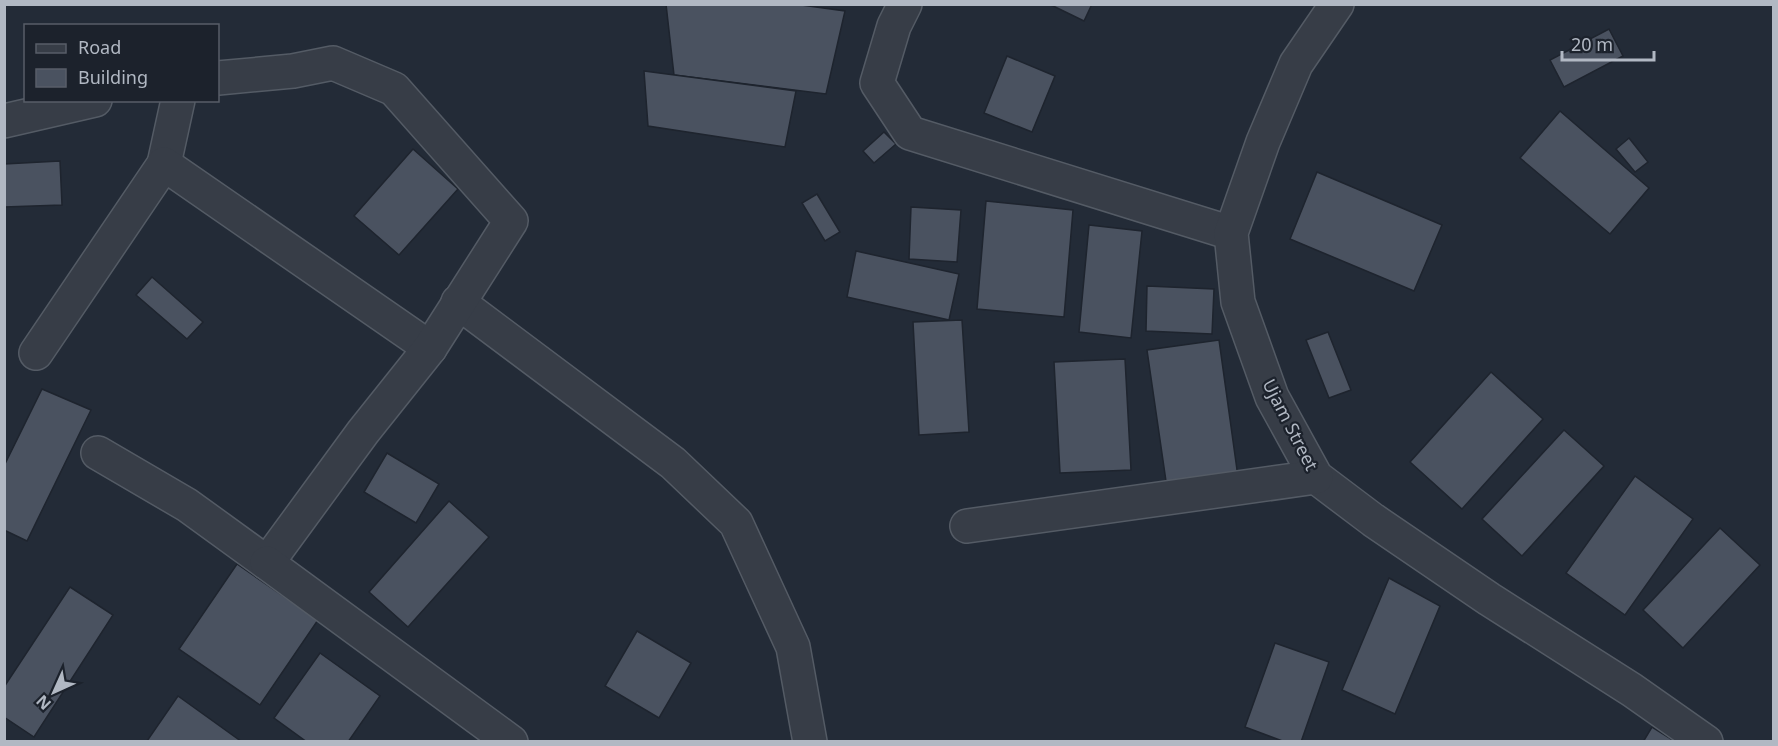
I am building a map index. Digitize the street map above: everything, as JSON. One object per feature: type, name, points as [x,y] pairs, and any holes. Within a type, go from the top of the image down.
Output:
[{"type":"street","points":[[905,4],[894,26],[877,83],[910,133],[1231,233]]},
{"type":"street","name":"Ujam Street","points":[[1337,4],[1296,64],[1263,142],[1231,233],[1238,302],[1272,397],[1316,477],[1373,520],[1460,579],[1632,690],[1706,741]]},
{"type":"street","points":[[219,78],[292,71],[333,63],[394,89],[511,221],[430,348],[363,432],[267,562]]},
{"type":"street","points":[[4,121],[86,102]]},
{"type":"street","points":[[36,353],[164,164],[178,102]]},
{"type":"street","points":[[164,164],[430,348]]},
{"type":"street","points":[[458,302],[673,463],[736,523],[794,647],[810,741]]},
{"type":"street","points":[[98,453],[187,505],[511,741]]},
{"type":"street","points":[[967,526],[1316,477]]},
{"type":"building","points":[[666,4],[794,4],[845,11],[826,94],[674,75]]},
{"type":"building","points":[[1049,4],[1092,4],[1084,21]]},
{"type":"building","points":[[1609,29],[1623,56],[1564,87],[1550,60]]},
{"type":"building","points":[[1007,56],[1055,76],[1032,132],[984,113]]},
{"type":"building","points":[[644,71],[796,91],[785,147],[648,126]]},
{"type":"building","points":[[1560,111],[1649,188],[1610,234],[1520,158]]},
{"type":"building","points":[[884,132],[896,144],[874,163],[863,151]]},
{"type":"building","points":[[1629,138],[1648,162],[1635,172],[1616,149]]},
{"type":"building","points":[[413,149],[458,189],[399,255],[354,216]]},
{"type":"building","points":[[60,161],[62,205],[4,207],[4,164]]},
{"type":"building","points":[[1317,172],[1442,225],[1414,291],[1290,239]]},
{"type":"building","points":[[817,194],[840,232],[825,241],[802,203]]},
{"type":"building","points":[[986,201],[1073,210],[1064,317],[977,309]]},
{"type":"building","points":[[911,207],[961,210],[957,262],[909,259]]},
{"type":"building","points":[[1089,225],[1142,231],[1131,338],[1079,332]]},
{"type":"building","points":[[856,251],[959,274],[949,320],[847,297]]},
{"type":"building","points":[[152,277],[203,322],[187,339],[136,295]]},
{"type":"building","points":[[1147,286],[1214,289],[1212,334],[1146,331]]},
{"type":"building","points":[[962,320],[969,432],[919,435],[913,322]]},
{"type":"building","points":[[1328,332],[1351,390],[1329,398],[1306,340]]},
{"type":"building","points":[[1219,340],[1238,477],[1167,488],[1147,350]]},
{"type":"building","points":[[1125,359],[1131,470],[1060,473],[1054,362]]},
{"type":"building","points":[[1491,372],[1543,419],[1462,509],[1410,462]]},
{"type":"building","points":[[42,389],[91,410],[27,541],[4,530],[4,466]]},
{"type":"building","points":[[1564,430],[1604,466],[1522,556],[1482,519]]},
{"type":"building","points":[[387,453],[439,484],[416,523],[364,492]]},
{"type":"building","points":[[1635,476],[1693,519],[1625,615],[1566,573]]},
{"type":"building","points":[[449,501],[489,537],[408,627],[369,592]]},
{"type":"building","points":[[1720,528],[1760,565],[1683,648],[1643,610]]},
{"type":"building","points":[[237,564],[318,620],[260,705],[179,649]]},
{"type":"building","points":[[1389,578],[1440,606],[1395,714],[1342,690]]},
{"type":"building","points":[[70,587],[113,615],[34,737],[4,717],[4,687]]},
{"type":"building","points":[[637,631],[691,663],[659,718],[605,686]]},
{"type":"building","points":[[1275,643],[1329,662],[1301,742],[1285,742],[1245,727]]},
{"type":"building","points":[[320,653],[380,696],[348,742],[307,742],[274,718]]},
{"type":"building","points":[[178,696],[242,742],[147,741]]},
{"type":"building","points":[[1652,727],[1676,742],[1643,742]]}]
